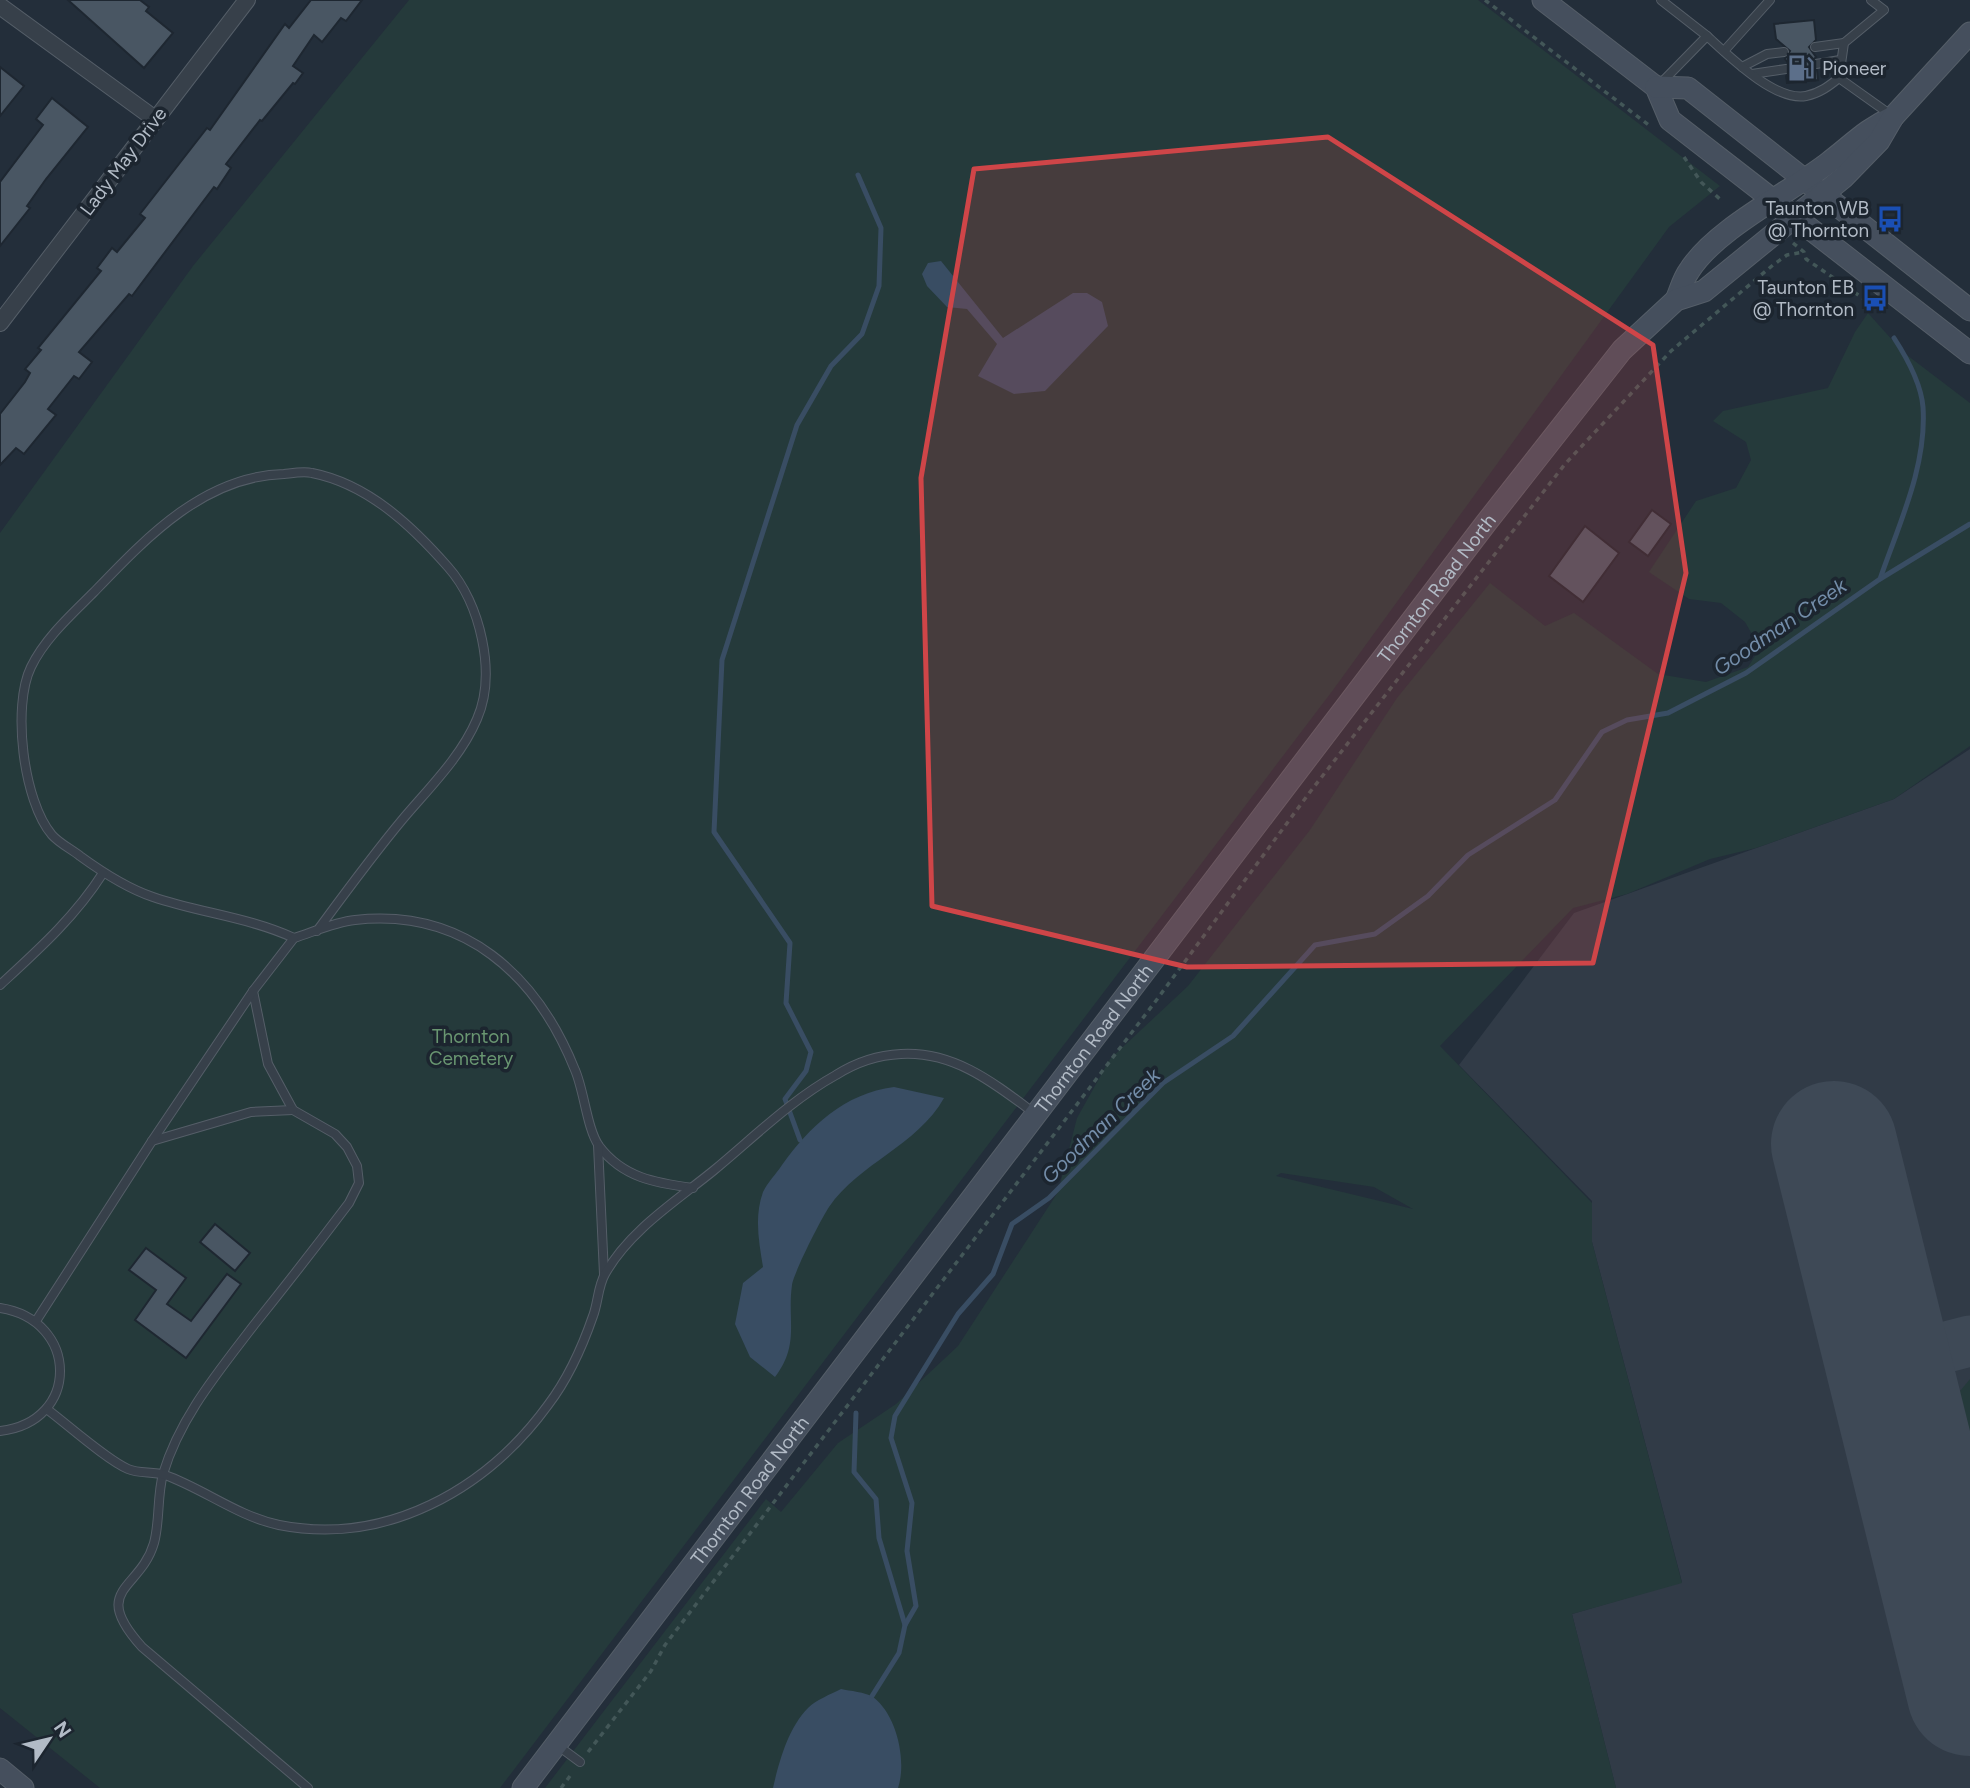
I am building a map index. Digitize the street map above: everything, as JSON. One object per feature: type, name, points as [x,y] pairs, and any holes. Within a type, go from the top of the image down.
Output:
[{"type":"main road","points":[[1543,0],[1656,87],[1670,120],[1970,353]]},
{"type":"main road","name":"Thornton Road North","points":[[1676,300],[1704,290],[1823,196],[1879,141],[1893,117],[1970,33]]},
{"type":"main road","points":[[1656,87],[1688,88],[1970,310]]},
{"type":"main road","name":"Thornton Road North","points":[[523,1788],[1543,448],[1622,350],[1676,300],[1689,271],[1704,254],[1772,200],[1828,163],[1866,129],[1893,117]]},
{"type":"main road","points":[[0,1769],[23,1788]]},
{"type":"street","name":"Lady May Drive","points":[[0,323],[247,0]]},
{"type":"street","points":[[0,6],[155,119]]},
{"type":"lane","points":[[1661,0],[1752,74],[1783,93],[1803,97],[1819,92],[1839,78]]},
{"type":"lane","points":[[1724,51],[1770,0]]},
{"type":"lane","points":[[1815,47],[1844,43],[1884,10],[1871,0]]},
{"type":"lane","points":[[1656,87],[1707,36]]},
{"type":"lane","points":[[1839,78],[1844,43]]},
{"type":"lane","points":[[1742,66],[1767,54],[1784,52]]},
{"type":"lane","points":[[1816,64],[1840,60]]},
{"type":"lane","points":[[1752,74],[1786,69]]},
{"type":"lane","points":[[1839,78],[1893,117]]},
{"type":"lane","points":[[294,938],[263,923],[153,897],[103,873],[52,835],[33,803],[25,771],[22,691],[31,666],[55,632],[153,532],[206,495],[257,474],[312,473],[370,496],[419,533],[463,583],[478,627],[486,672],[479,716],[463,747],[372,857],[317,931]]},
{"type":"lane","points":[[0,985],[55,933],[87,898],[103,873]]},
{"type":"lane","points":[[36,1321],[78,1252],[253,991],[294,938],[354,920],[406,920],[454,934],[500,959],[539,1000],[576,1071],[598,1144],[604,1275],[593,1317],[551,1402],[504,1456],[463,1487],[423,1510],[376,1526],[327,1531],[289,1526],[223,1505],[163,1474],[129,1470],[48,1410]]},
{"type":"lane","points":[[253,991],[268,1065],[293,1110]]},
{"type":"lane","points":[[604,1275],[650,1223],[798,1100],[837,1074],[868,1059],[899,1054],[933,1055],[964,1066],[991,1081],[1036,1115]]},
{"type":"lane","points":[[152,1141],[251,1112],[293,1110],[318,1122],[347,1147],[357,1166],[359,1183],[349,1203],[197,1402],[181,1430],[163,1474],[154,1543],[121,1592],[119,1611],[125,1628],[142,1647],[308,1788]]},
{"type":"lane","points":[[598,1144],[625,1170],[639,1179],[693,1188]]},
{"type":"lane","points":[[0,1308],[22,1313],[36,1321],[52,1339],[58,1353],[59,1382],[48,1410],[26,1426],[0,1431]]},
{"type":"lane","points":[[556,1744],[580,1762]]},
{"type":"path","points":[[1485,0],[1659,132]]},
{"type":"path","points":[[1679,151],[1701,182],[1721,201]]},
{"type":"path","points":[[561,1788],[868,1376],[907,1330],[1147,1013],[1310,792],[1565,464],[1671,351],[1773,265],[1787,255],[1804,252]]},
{"type":"highlighted area","points":[[1328,137],[1653,345],[1686,573],[1593,963],[1187,967],[932,906],[921,478],[974,169]]},
{"type":"shaded area","points":[[1970,749],[1970,1788],[1616,1788],[1572,1614],[1682,1582],[1592,1242],[1592,1201],[1459,1065],[1574,913],[1894,799]]},
{"type":"green space","name":"Thornton Cemetery","points":[[409,0],[1478,0],[1720,186],[1669,227],[1333,690],[500,1788],[100,1788],[0,1708],[0,533],[193,266]]},
{"type":"green space","points":[[1868,313],[1903,352],[1970,403],[1970,746],[1894,799],[1756,848],[1710,859],[1627,894],[1573,908],[1440,1046],[1592,1203],[1592,1242],[1682,1583],[1572,1614],[1616,1788],[545,1788],[766,1499],[781,1512],[838,1443],[896,1404],[958,1346],[1058,1192],[1077,1118],[1110,1059],[1188,986],[1310,830],[1397,698],[1490,583],[1545,626],[1574,613],[1658,674],[1706,682],[1748,667],[1760,648],[1745,622],[1721,603],[1689,599],[1649,572],[1696,501],[1736,488],[1751,460],[1746,442],[1713,421],[1723,411],[1828,388],[1855,332]],"holes":[[[1281,1173],[1374,1187],[1413,1209],[1276,1176]]]},
{"type":"green space","points":[[1970,1379],[1970,1508],[1945,1409]]},
{"type":"water","points":[[941,261],[1003,338],[1073,293],[1087,293],[1102,302],[1108,326],[1045,391],[1014,394],[978,376],[997,344],[967,309],[947,307],[927,286],[922,274],[928,263]]},
{"type":"water","points":[[894,1087],[944,1098],[933,1115],[919,1129],[856,1178],[825,1213],[794,1278],[788,1354],[775,1377],[750,1357],[735,1324],[743,1283],[763,1267],[758,1220],[763,1192],[816,1125],[844,1104],[860,1096]]},
{"type":"water","points":[[841,1689],[873,1697],[888,1715],[898,1739],[900,1752],[898,1788],[773,1788],[785,1746],[801,1716],[815,1702]]},
{"type":"building","points":[[68,0],[140,0],[149,7],[146,11],[173,33],[144,68]]},
{"type":"building","points":[[311,0],[362,0],[346,21],[341,18],[322,42],[314,35],[293,66],[303,73],[295,84],[293,83],[262,121],[260,120],[226,164],[231,168],[217,189],[214,187],[132,296],[129,294],[79,352],[92,362],[79,379],[74,376],[48,409],[56,415],[24,454],[16,448],[0,465],[0,414],[25,382],[30,373],[25,369],[41,350],[38,348],[101,271],[97,268],[112,248],[117,252],[145,218],[140,214],[207,128],[210,130],[285,24],[289,28]]},
{"type":"building","points":[[1814,20],[1816,40],[1809,47],[1816,57],[1810,64],[1817,70],[1818,80],[1787,83],[1786,76],[1793,69],[1785,59],[1790,51],[1776,39],[1774,24]]},
{"type":"building","points":[[0,67],[24,86],[0,116]]},
{"type":"building","points":[[52,98],[88,127],[46,179],[27,206],[30,208],[0,246],[0,182],[43,125],[36,119]]},
{"type":"building","points":[[1652,510],[1671,524],[1648,556],[1629,542]]},
{"type":"building","points":[[1585,526],[1619,553],[1583,602],[1549,576]]},
{"type":"building","points":[[215,1224],[250,1253],[235,1271],[200,1242]]},
{"type":"building","points":[[146,1248],[186,1278],[167,1304],[191,1321],[227,1274],[241,1284],[186,1358],[135,1320],[156,1290],[129,1270]]},
{"type":"waterway","points":[[800,1140],[785,1099],[806,1071],[811,1052],[786,1003],[790,943],[714,832],[722,660],[797,425],[831,366],[862,334],[879,286],[881,228],[858,175]]},
{"type":"waterway","points":[[1880,579],[1910,494],[1921,451],[1923,429],[1923,407],[1919,389],[1894,338]]},
{"type":"waterway","name":"Goodman Creek","points":[[872,1696],[899,1653],[905,1625],[916,1606],[907,1551],[912,1503],[891,1438],[895,1416],[958,1314],[993,1274],[1012,1224],[1049,1198],[1163,1083],[1233,1036],[1315,945],[1375,934],[1428,896],[1468,855],[1555,800],[1602,732],[1627,720],[1668,713],[1746,673],[1880,579],[1970,524]]},
{"type":"waterway","points":[[856,1413],[854,1472],[876,1499],[879,1538],[905,1625]]},
{"type":"taxiway","points":[[1888,1362],[1970,1341]]},
{"type":"runway","points":[[1834,1144],[1970,1693]]},
{"type":"place","name":"Pioneer","points":[[1801,68]]},
{"type":"place","name":"Taunton WB @ Thornton","points":[[1890,219]]},
{"type":"place","name":"Taunton EB @ Thornton","points":[[1875,298]]}]
